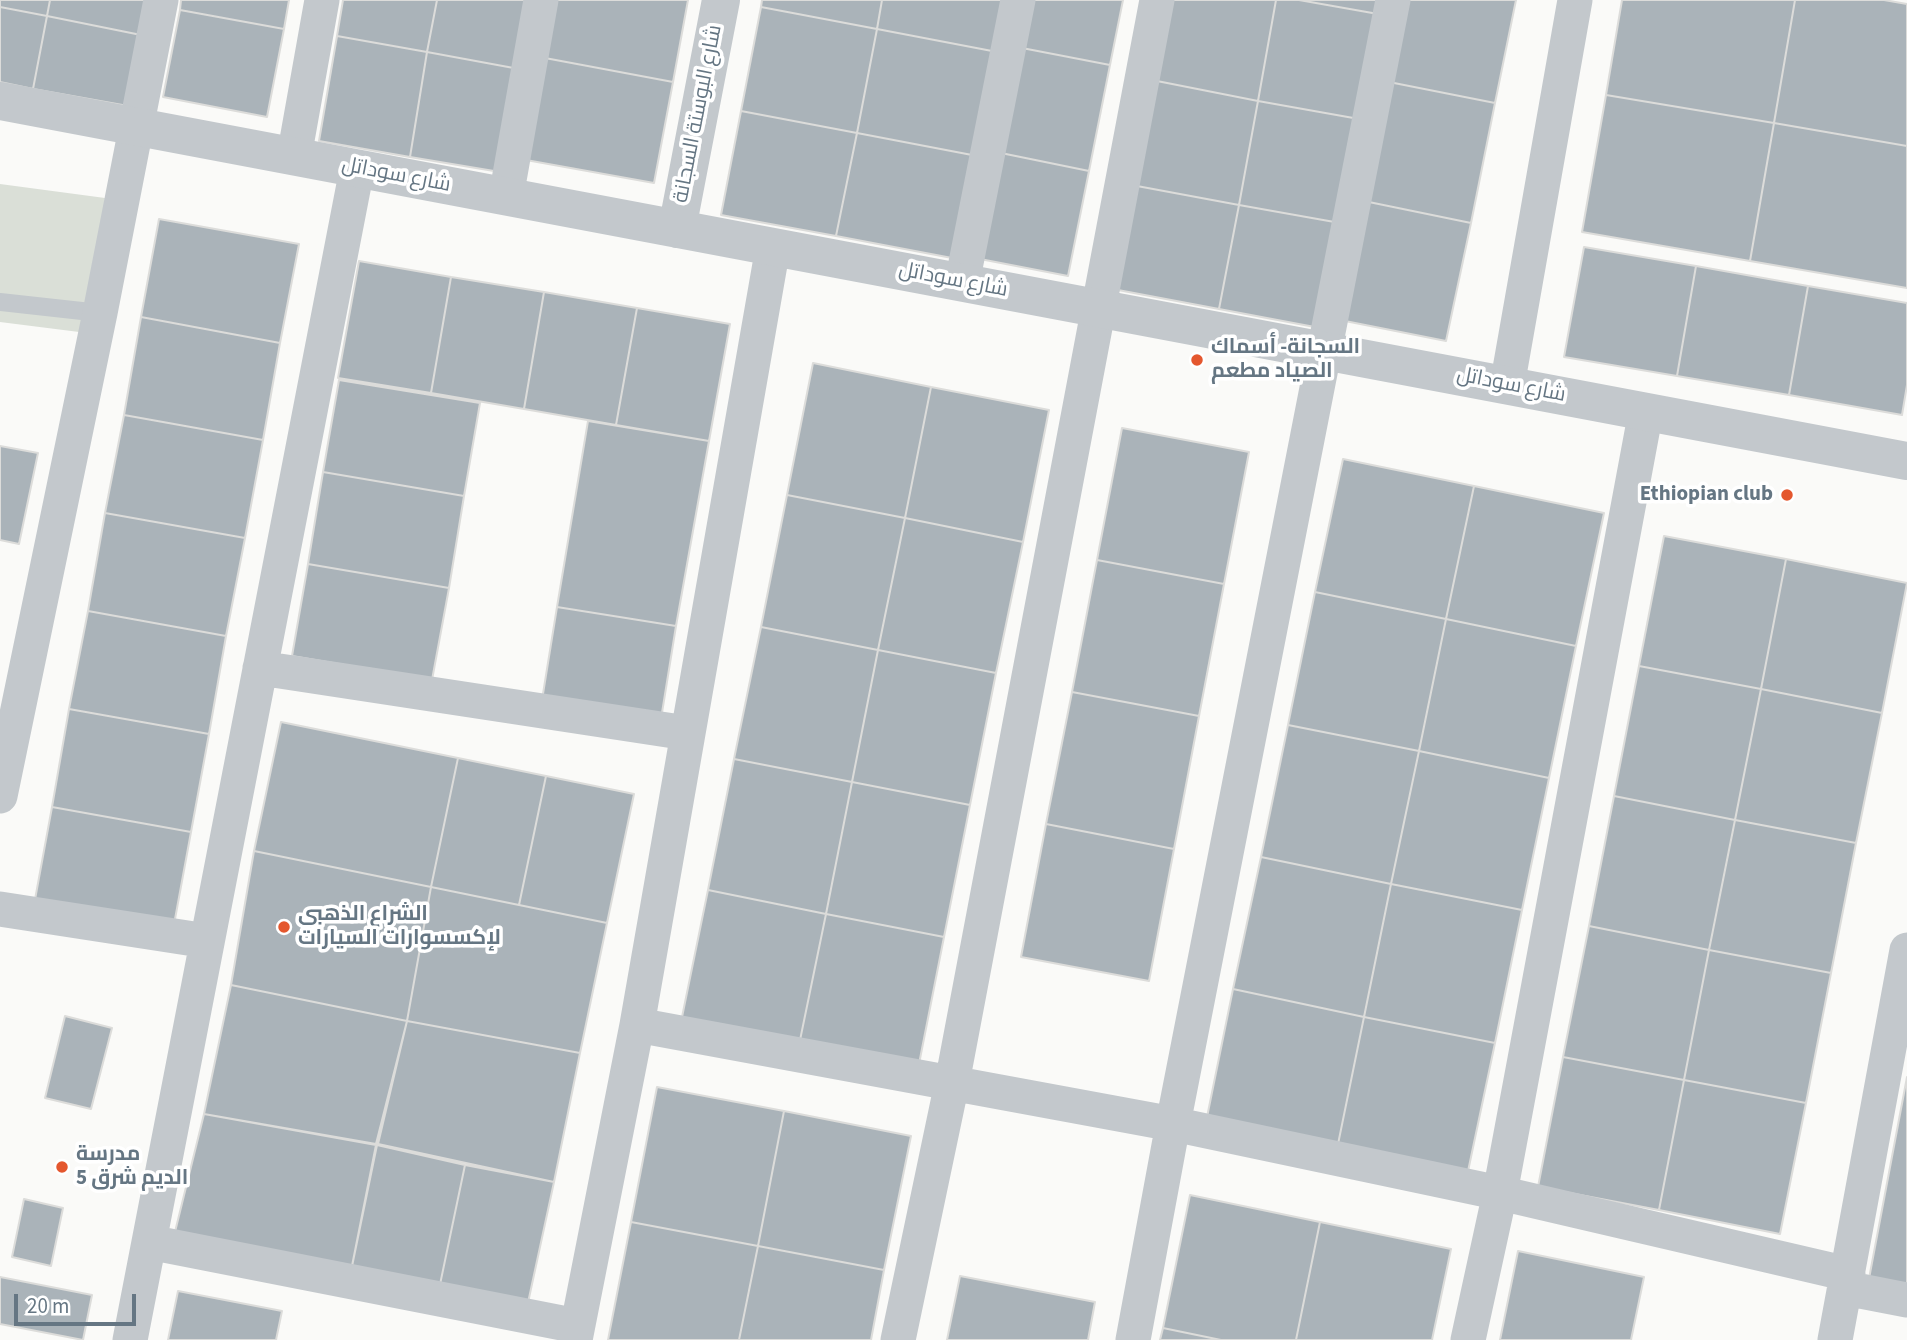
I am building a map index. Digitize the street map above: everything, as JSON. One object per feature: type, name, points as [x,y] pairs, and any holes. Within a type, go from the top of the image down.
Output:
[{"type":"street","points":[[0,796],[100,313],[161,0]]},
{"type":"street","points":[[294,157],[322,0]]},
{"type":"street","points":[[506,197],[541,0]]},
{"type":"street","name":"شارع البوستة السجانة","points":[[677,229],[721,0]]},
{"type":"street","points":[[962,283],[1018,0]]},
{"type":"street","points":[[898,1340],[952,1083],[1157,0]]},
{"type":"street","points":[[1133,1340],[1393,0]]},
{"type":"street","points":[[1507,386],[1575,0]]},
{"type":"street","name":"شارع سوداتل","points":[[0,101],[1907,461]]},
{"type":"street","points":[[130,1340],[357,169]]},
{"type":"street","points":[[149,1242],[576,1333],[637,1026],[773,247]]},
{"type":"street","points":[[1468,1340],[1500,1193],[1646,411]]},
{"type":"street","points":[[260,668],[687,733]]},
{"type":"street","points":[[0,909],[207,941]]},
{"type":"street","points":[[1835,1340],[1907,950]]},
{"type":"street","points":[[637,1026],[1173,1124],[1500,1193],[1846,1281],[1907,1300]]},
{"type":"lane","points":[[0,302],[100,313]]},
{"type":"shaded area","points":[[0,184],[105,198],[87,333],[0,322]]},
{"type":"building","points":[[0,0],[50,0],[47,16],[0,7]]},
{"type":"building","points":[[50,0],[148,0],[141,35],[47,16]]},
{"type":"building","points":[[181,0],[289,0],[284,29],[180,10]]},
{"type":"building","points":[[343,0],[437,0],[427,52],[337,36]]},
{"type":"building","points":[[437,0],[531,0],[519,69],[427,52]]},
{"type":"building","points":[[555,0],[688,0],[673,82],[545,58]]},
{"type":"building","points":[[762,0],[882,0],[877,29],[761,7]]},
{"type":"building","points":[[882,0],[1002,0],[992,51],[877,29]]},
{"type":"building","points":[[1031,0],[1123,0],[1110,65],[1022,48]]},
{"type":"building","points":[[1171,0],[1276,0],[1258,101],[1157,81]]},
{"type":"building","points":[[1276,0],[1299,0],[1378,14],[1359,119],[1258,101]]},
{"type":"building","points":[[1299,0],[1381,0],[1378,14]]},
{"type":"building","points":[[1405,0],[1516,0],[1495,103],[1389,82]]},
{"type":"building","points":[[1622,0],[1795,0],[1774,123],[1606,95]]},
{"type":"building","points":[[1795,0],[1884,0],[1907,4],[1907,146],[1774,123]]},
{"type":"building","points":[[0,7],[47,16],[33,89],[0,82]]},
{"type":"building","points":[[761,7],[877,29],[857,133],[741,111]]},
{"type":"building","points":[[180,10],[284,29],[267,117],[163,97]]},
{"type":"building","points":[[47,16],[141,35],[128,106],[33,89]]},
{"type":"building","points":[[877,29],[992,51],[972,155],[857,133]]},
{"type":"building","points":[[337,36],[427,52],[410,157],[319,141]]},
{"type":"building","points":[[1022,48],[1110,65],[1089,171],[1001,153]]},
{"type":"building","points":[[427,52],[519,69],[500,172],[410,157]]},
{"type":"building","points":[[545,58],[673,82],[654,183],[526,160]]},
{"type":"building","points":[[1157,81],[1258,101],[1239,205],[1137,186]]},
{"type":"building","points":[[1389,82],[1495,103],[1471,223],[1364,201]]},
{"type":"building","points":[[1606,95],[1774,123],[1750,261],[1582,232]]},
{"type":"building","points":[[1258,101],[1359,119],[1340,223],[1239,205]]},
{"type":"building","points":[[741,111],[857,133],[836,236],[721,215]]},
{"type":"building","points":[[1774,123],[1907,146],[1907,288],[1750,261]]},
{"type":"building","points":[[857,133],[972,155],[952,258],[836,236]]},
{"type":"building","points":[[1001,153],[1089,171],[1068,276],[980,259]]},
{"type":"building","points":[[1137,186],[1239,205],[1219,309],[1118,290]]},
{"type":"building","points":[[1364,201],[1471,223],[1446,341],[1340,320]]},
{"type":"building","points":[[1239,205],[1340,223],[1320,328],[1219,309]]},
{"type":"building","points":[[159,219],[299,244],[280,343],[141,317]]},
{"type":"building","points":[[1584,247],[1696,266],[1677,376],[1564,357]]},
{"type":"building","points":[[359,261],[451,277],[431,393],[338,378]]},
{"type":"building","points":[[1696,266],[1808,286],[1789,395],[1677,376]]},
{"type":"building","points":[[451,277],[544,292],[524,409],[431,393]]},
{"type":"building","points":[[1808,286],[1907,303],[1907,385],[1902,415],[1789,395]]},
{"type":"building","points":[[544,292],[637,308],[616,425],[524,409]]},
{"type":"building","points":[[637,308],[730,324],[709,441],[616,425]]},
{"type":"building","points":[[141,317],[280,343],[263,440],[124,415]]},
{"type":"building","points":[[813,363],[931,387],[905,518],[787,495]]},
{"type":"building","points":[[339,380],[480,403],[464,496],[323,472]]},
{"type":"building","points":[[931,387],[1049,410],[1023,542],[905,518]]},
{"type":"building","points":[[124,415],[263,440],[245,538],[105,513]]},
{"type":"building","points":[[588,421],[709,441],[676,626],[557,607]]},
{"type":"building","points":[[1122,428],[1249,452],[1224,584],[1097,560]]},
{"type":"building","points":[[0,446],[38,453],[19,544],[0,540]]},
{"type":"building","points":[[1343,459],[1474,486],[1446,619],[1315,592]]},
{"type":"building","points":[[323,472],[464,496],[449,588],[308,564]]},
{"type":"building","points":[[1474,486],[1604,513],[1576,646],[1446,619]]},
{"type":"building","points":[[787,495],[905,518],[878,650],[761,627]]},
{"type":"building","points":[[105,513],[245,538],[226,636],[88,611]]},
{"type":"building","points":[[905,518],[1023,542],[996,673],[878,650]]},
{"type":"building","points":[[1664,536],[1786,559],[1761,689],[1639,666]]},
{"type":"building","points":[[1786,559],[1907,583],[1882,713],[1761,689]]},
{"type":"building","points":[[1097,560],[1224,584],[1199,716],[1072,692]]},
{"type":"building","points":[[308,564],[449,588],[432,680],[292,656]]},
{"type":"building","points":[[1315,592],[1446,619],[1419,751],[1288,725]]},
{"type":"building","points":[[557,607],[676,626],[661,719],[542,700]]},
{"type":"building","points":[[88,611],[226,636],[209,734],[69,709]]},
{"type":"building","points":[[1446,619],[1576,646],[1549,778],[1419,751]]},
{"type":"building","points":[[761,627],[878,650],[852,782],[734,759]]},
{"type":"building","points":[[878,650],[996,673],[970,805],[852,782]]},
{"type":"building","points":[[1639,666],[1761,689],[1735,820],[1614,796]]},
{"type":"building","points":[[1761,689],[1882,713],[1856,843],[1735,820]]},
{"type":"building","points":[[1072,692],[1199,716],[1174,849],[1046,824]]},
{"type":"building","points":[[69,709],[209,734],[191,832],[52,807]]},
{"type":"building","points":[[281,722],[458,758],[431,887],[254,851]]},
{"type":"building","points":[[1288,725],[1419,751],[1391,884],[1261,857]]},
{"type":"building","points":[[1419,751],[1549,778],[1522,910],[1391,884]]},
{"type":"building","points":[[458,758],[546,776],[519,905],[431,887]]},
{"type":"building","points":[[734,759],[852,782],[826,914],[708,890]]},
{"type":"building","points":[[546,776],[634,794],[607,923],[519,905]]},
{"type":"building","points":[[852,782],[970,805],[944,937],[826,914]]},
{"type":"building","points":[[1614,796],[1735,820],[1709,950],[1589,926]]},
{"type":"building","points":[[52,807],[191,832],[173,930],[34,905]]},
{"type":"building","points":[[1735,820],[1856,843],[1831,973],[1709,950]]},
{"type":"building","points":[[1046,824],[1174,849],[1149,981],[1021,957]]},
{"type":"building","points":[[254,851],[431,887],[407,1021],[231,985]]},
{"type":"building","points":[[1261,857],[1391,884],[1364,1017],[1233,989]]},
{"type":"building","points":[[1391,884],[1522,910],[1495,1043],[1364,1017]]},
{"type":"building","points":[[431,887],[607,923],[580,1053],[407,1021]]},
{"type":"building","points":[[708,890],[826,914],[799,1045],[681,1022]]},
{"type":"building","points":[[826,914],[944,937],[918,1069],[799,1045]]},
{"type":"building","points":[[1589,926],[1709,950],[1684,1080],[1563,1057]]},
{"type":"building","points":[[1709,950],[1831,973],[1806,1103],[1684,1080]]},
{"type":"building","points":[[231,985],[407,1021],[376,1144],[204,1114]]},
{"type":"building","points":[[1233,989],[1364,1017],[1337,1149],[1206,1122]]},
{"type":"building","points":[[65,1016],[112,1028],[91,1109],[45,1098]]},
{"type":"building","points":[[1364,1017],[1495,1043],[1467,1176],[1337,1149]]},
{"type":"building","points":[[407,1021],[580,1053],[554,1182],[378,1144]]},
{"type":"building","points":[[1563,1057],[1684,1080],[1659,1210],[1538,1187]]},
{"type":"building","points":[[1907,1077],[1907,1292],[1868,1284]]},
{"type":"building","points":[[1684,1080],[1806,1103],[1780,1234],[1659,1210]]},
{"type":"building","points":[[657,1087],[784,1111],[758,1246],[631,1222]]},
{"type":"building","points":[[784,1111],[911,1136],[884,1270],[758,1246]]},
{"type":"building","points":[[204,1114],[376,1145],[350,1276],[173,1240]]},
{"type":"building","points":[[377,1145],[465,1165],[438,1294],[350,1276]]},
{"type":"building","points":[[465,1165],[554,1182],[526,1312],[438,1294]]},
{"type":"building","points":[[1190,1195],[1320,1222],[1296,1340],[1221,1340],[1163,1328]]},
{"type":"building","points":[[24,1199],[63,1208],[51,1266],[12,1257]]},
{"type":"building","points":[[631,1222],[758,1246],[739,1340],[608,1340]]},
{"type":"building","points":[[1320,1222],[1451,1249],[1432,1340],[1296,1340]]},
{"type":"building","points":[[758,1246],[884,1270],[871,1340],[739,1340]]},
{"type":"building","points":[[1518,1251],[1644,1277],[1631,1340],[1500,1340]]},
{"type":"building","points":[[960,1276],[1095,1302],[1088,1340],[947,1340]]},
{"type":"building","points":[[0,1277],[92,1295],[83,1340],[0,1324]]},
{"type":"building","points":[[178,1291],[282,1311],[276,1340],[168,1340]]},
{"type":"building","points":[[1163,1328],[1221,1340],[1160,1340]]},
{"type":"place","name":"السجانة- أسماك الصياد مطعم","points":[[1197,360]]},
{"type":"place","name":"Ethiopian club","points":[[1787,495]]},
{"type":"place","name":"الشراع الذهبي لإكسسوارات السيارات","points":[[284,927]]},
{"type":"place","name":"مدرسة الديم شرق 5","points":[[62,1167]]}]
